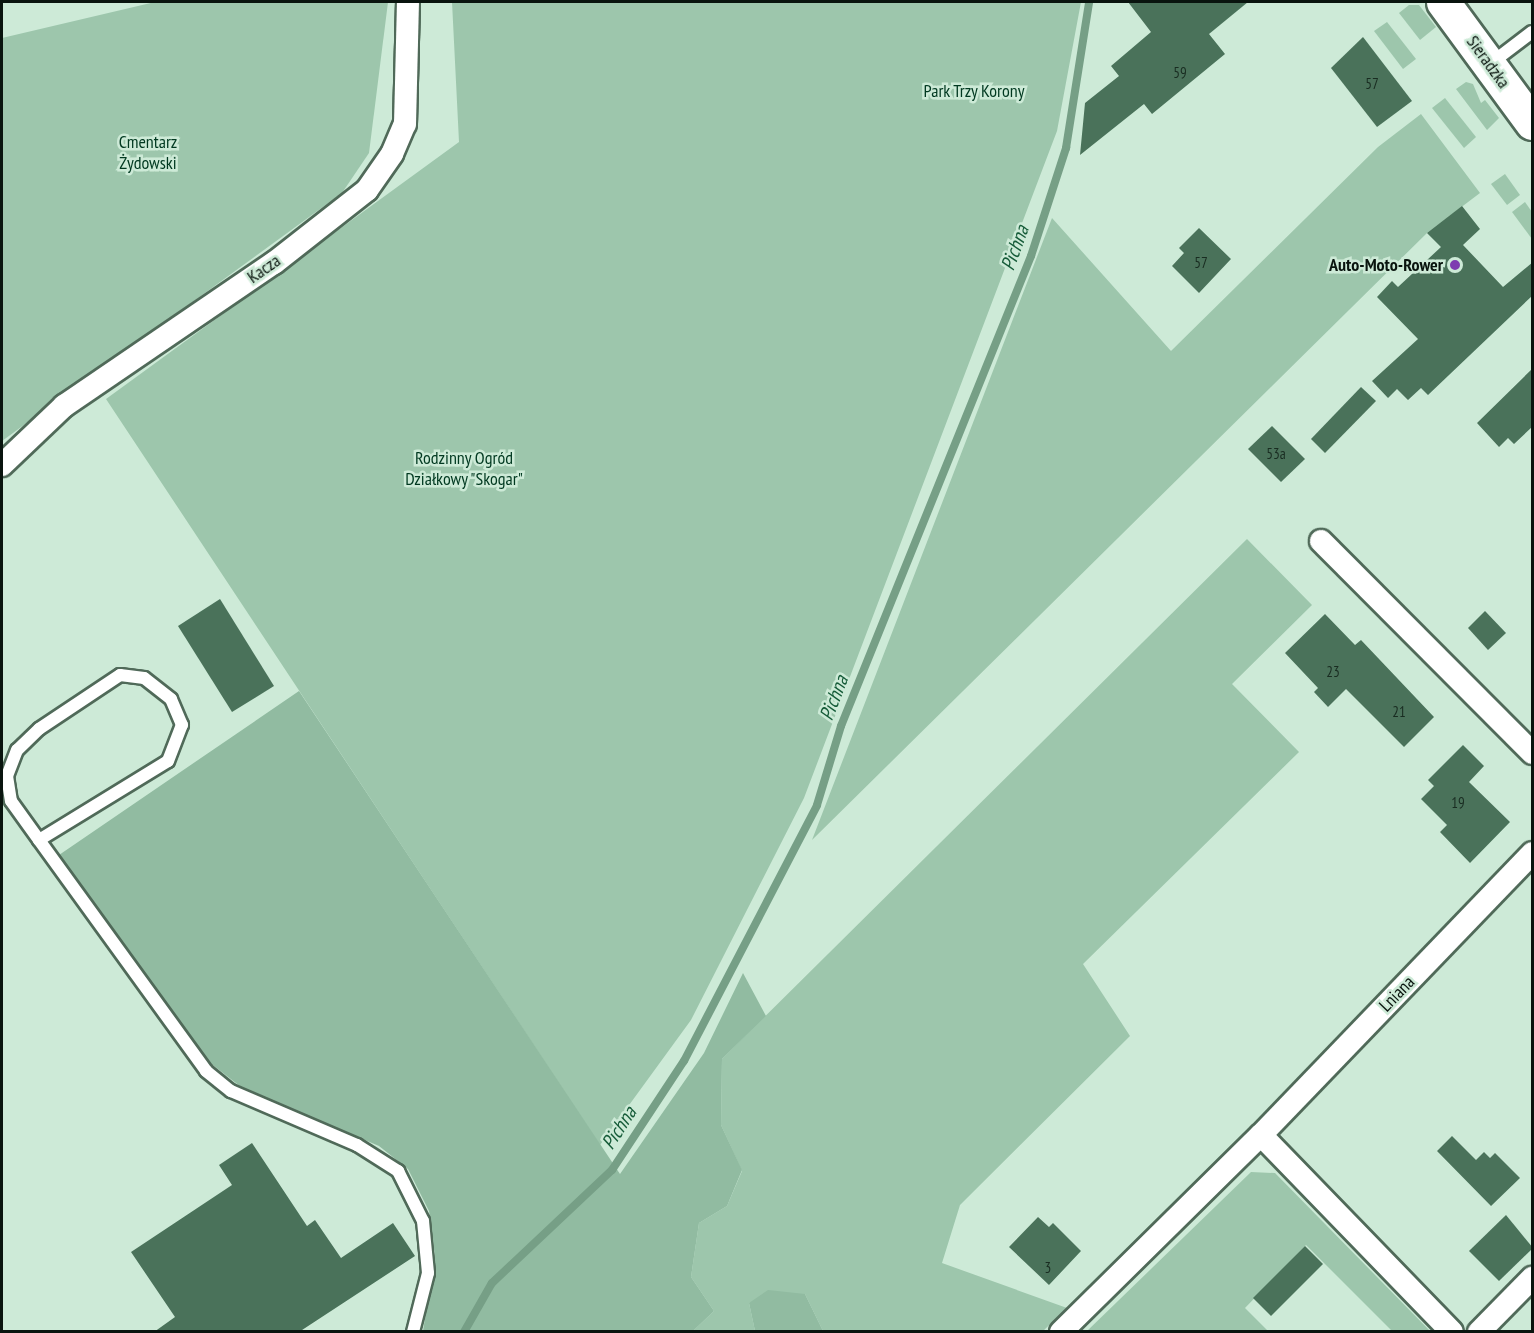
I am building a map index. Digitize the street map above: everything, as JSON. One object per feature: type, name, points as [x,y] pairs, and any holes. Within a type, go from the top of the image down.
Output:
[{"type":"street","name":"Kacza","points":[[2,465],[64,406],[274,263],[367,190],[392,154],[405,124],[408,2]]},
{"type":"street","name":"Sieradzka","points":[[1443,2],[1533,123]]},
{"type":"street","points":[[1321,541],[1533,753]]},
{"type":"street","name":"Lniana","points":[[1061,1332],[1262,1135],[1533,853]]},
{"type":"street","points":[[1262,1135],[1452,1332]]},
{"type":"street","points":[[1479,1332],[1533,1278]]},
{"type":"lane","points":[[1489,64],[1533,32]]},
{"type":"lane","points":[[39,840],[168,761],[182,725],[171,699],[144,678],[120,675],[39,729],[17,750],[7,776],[11,801],[39,840],[206,1071],[231,1090],[357,1145],[398,1171],[423,1221],[428,1273],[413,1332]]},
{"type":"green space","name":"Cmentarz Żydowski","points":[[155,2],[388,2],[369,153],[342,193],[2,441],[2,38]]},
{"type":"green space","name":"Rodzinny Ogród Działkowy \"Skogar\"","points":[[452,2],[1081,2],[1057,131],[804,798],[691,1020],[600,1145],[106,399],[459,142]]},
{"type":"green space","points":[[1409,5],[1419,5],[1436,27],[1420,40],[1399,13]]},
{"type":"green space","points":[[1387,22],[1416,59],[1403,69],[1374,31]]},
{"type":"green space","points":[[1466,82],[1473,84],[1481,103],[1485,100],[1499,118],[1487,130],[1456,89]]},
{"type":"green space","points":[[1445,98],[1476,137],[1464,148],[1432,108]]},
{"type":"green space","points":[[1421,114],[1480,193],[1427,233],[812,840],[1052,218],[1171,351],[1378,147]]},
{"type":"green space","points":[[1505,174],[1520,195],[1507,205],[1491,184]]},
{"type":"green space","points":[[1525,202],[1532,212],[1532,239],[1512,212]]},
{"type":"green space","points":[[1247,539],[1312,605],[1232,684],[1299,752],[1083,964],[1130,1036],[960,1205],[942,1263],[1067,1308],[1043,1331],[823,1331],[805,1294],[749,1303],[755,1331],[693,1331],[714,1311],[691,1277],[699,1223],[727,1206],[742,1171],[721,1125],[722,1059]]},
{"type":"green space","points":[[299,691],[620,1174],[704,1053],[743,973],[766,1016],[722,1059],[721,1125],[742,1170],[727,1206],[699,1223],[691,1277],[714,1311],[693,1331],[423,1331],[435,1257],[429,1211],[408,1169],[379,1146],[241,1087],[209,1062],[59,855]]},
{"type":"green space","points":[[1251,1172],[1275,1173],[1430,1331],[1392,1331],[1306,1245],[1245,1308],[1268,1331],[1086,1332]]},
{"type":"green space","points":[[768,1290],[805,1294],[823,1331],[755,1331],[749,1303]]},
{"type":"building","points":[[1128,2],[1248,2],[1209,34],[1225,54],[1152,114],[1144,104],[1080,155],[1085,103],[1119,76],[1111,66],[1151,32]]},
{"type":"building","points":[[1363,37],[1412,101],[1377,127],[1331,68]]},
{"type":"building","points":[[1462,206],[1480,229],[1463,245],[1503,287],[1533,262],[1533,295],[1428,395],[1421,388],[1408,400],[1397,389],[1388,398],[1372,381],[1418,339],[1377,297],[1392,281],[1398,287],[1441,247],[1427,233]]},
{"type":"building","points":[[1199,228],[1231,259],[1199,293],[1172,266],[1184,253],[1179,248]]},
{"type":"building","points":[[1533,368],[1533,426],[1514,444],[1508,438],[1499,447],[1477,423]]},
{"type":"building","points":[[1361,387],[1376,401],[1325,453],[1311,439]]},
{"type":"building","points":[[1272,426],[1305,459],[1281,482],[1248,449]]},
{"type":"building","points":[[220,599],[274,686],[232,712],[178,626]]},
{"type":"building","points":[[1485,611],[1506,633],[1488,650],[1468,628]]},
{"type":"building","points":[[1325,614],[1355,645],[1361,640],[1434,717],[1404,747],[1346,689],[1328,707],[1314,692],[1318,688],[1285,653]]},
{"type":"building","points":[[1463,745],[1484,766],[1469,782],[1510,822],[1470,863],[1440,832],[1447,825],[1421,799],[1434,786],[1428,780]]},
{"type":"building","points":[[1452,1136],[1476,1160],[1484,1152],[1490,1158],[1495,1153],[1520,1178],[1491,1206],[1437,1151]]},
{"type":"building","points":[[252,1143],[307,1226],[315,1220],[341,1258],[393,1223],[415,1256],[299,1332],[154,1332],[175,1317],[131,1252],[232,1185],[219,1165]]},
{"type":"building","points":[[1506,1215],[1533,1248],[1499,1281],[1469,1251]]},
{"type":"building","points":[[1038,1217],[1049,1227],[1053,1223],[1081,1251],[1049,1285],[1009,1247]]},
{"type":"building","points":[[1305,1246],[1323,1264],[1271,1316],[1253,1298]]},
{"type":"waterway","name":"Pichna","points":[[464,1332],[492,1283],[612,1170],[684,1061],[817,805],[841,726],[1031,256],[1066,148],[1089,2]]},
{"type":"place","name":"Auto-Moto-Rower","points":[[1455,265]]},
{"type":"park label","name":"Park Trzy Korony","points":[[974,91]]}]
